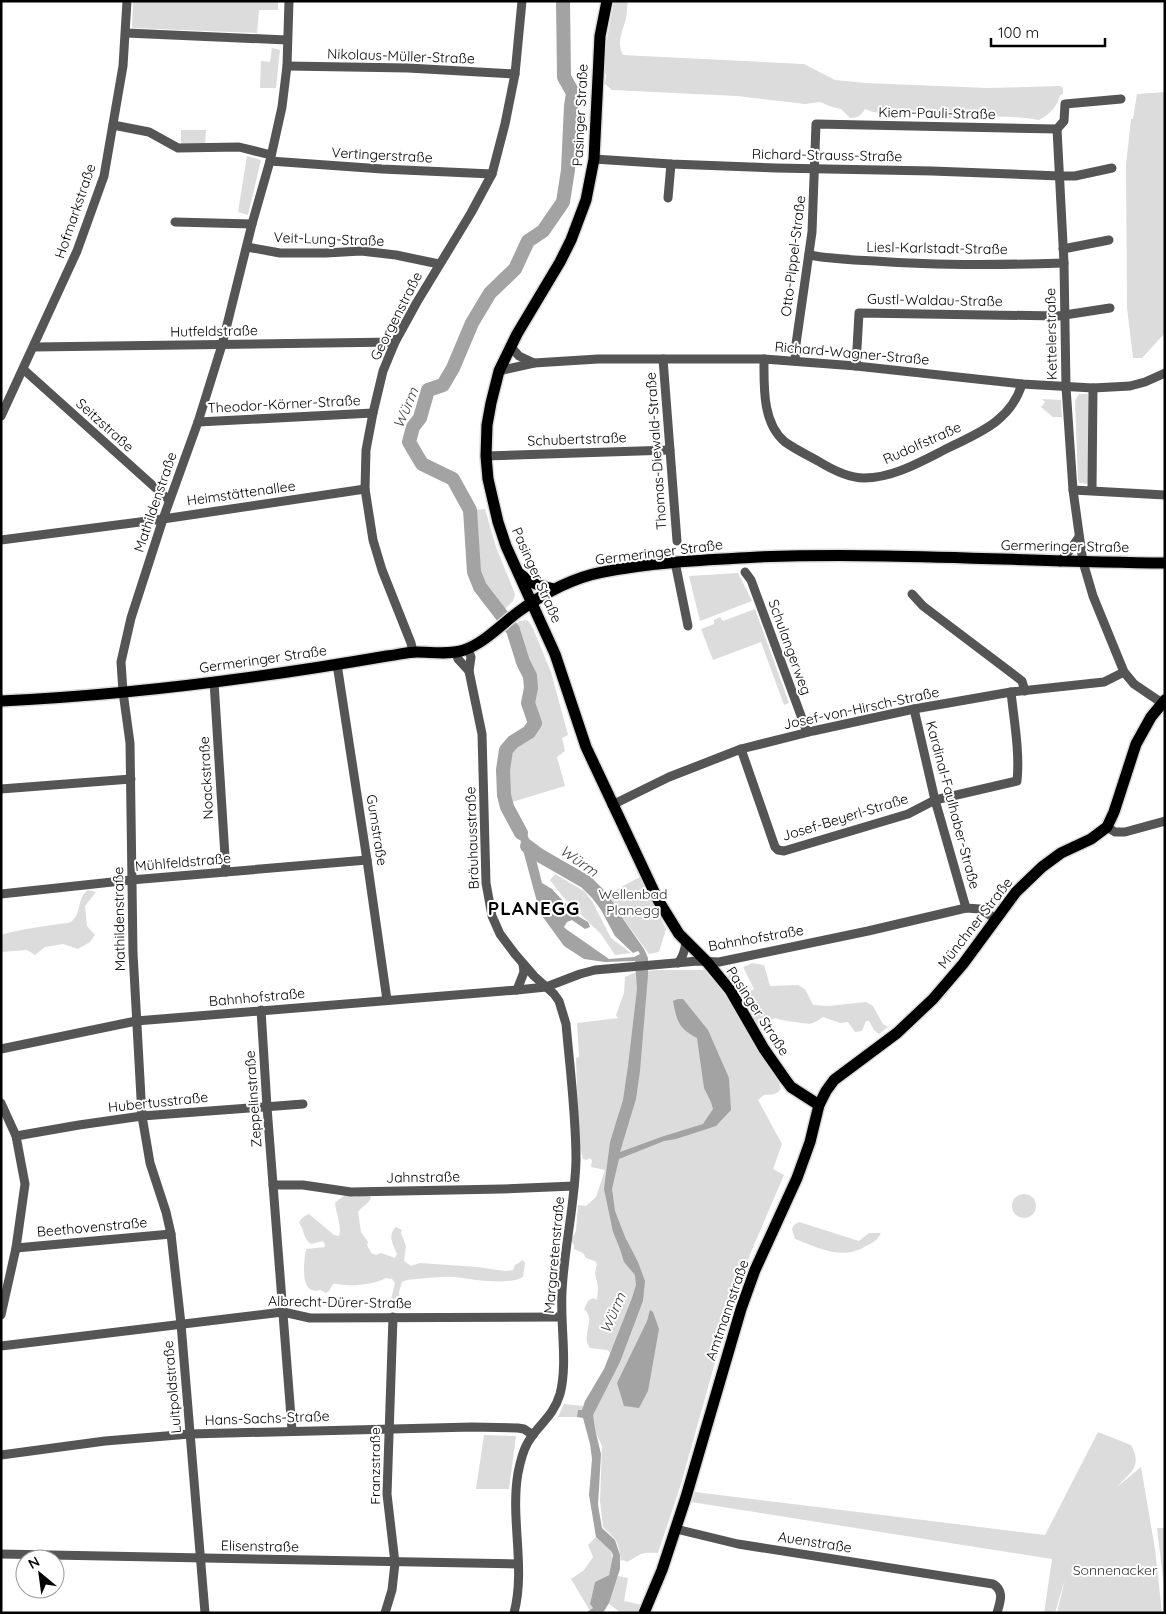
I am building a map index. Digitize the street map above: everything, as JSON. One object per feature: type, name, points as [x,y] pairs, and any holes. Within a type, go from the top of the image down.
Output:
[{"type":"main road","name":"Pasinger Straße","points":[[607,1],[600,36],[594,159],[586,200],[571,240],[560,262],[510,346],[499,371],[490,403],[487,425],[486,456],[488,479],[506,546],[555,654],[586,747],[658,900],[673,926],[730,990],[764,1048],[791,1087],[819,1105]]},
{"type":"main road","name":"Germeringer Straße","points":[[1,701],[123,692],[214,682],[413,652],[456,652],[468,649],[514,615],[553,589],[570,581],[600,572],[675,562],[759,557],[843,556],[1165,563]]},
{"type":"main road","points":[[518,572],[528,582],[553,589]]},
{"type":"main road","points":[[1107,827],[1114,812],[1136,744],[1151,717],[1163,701]]},
{"type":"main road","name":"Münchner Straße","points":[[819,1105],[834,1080],[898,1034],[933,1000],[963,964],[1016,892],[1042,867],[1061,853],[1091,839],[1107,827]]},
{"type":"main road","name":"Amtmannstraße","points":[[644,1613],[662,1570],[700,1454],[741,1309],[755,1270],[800,1169],[810,1142],[819,1105]]},
{"type":"street","name":"Hofmarkstraße","points":[[1,416],[4,403],[34,347],[77,251],[102,182],[123,66],[127,1]]},
{"type":"street","name":"Mathildenstraße","points":[[142,1116],[136,1021],[131,880],[130,743],[121,662],[130,623],[169,500],[198,422],[222,345],[252,224],[271,158],[282,107],[288,40],[289,1]]},
{"type":"street","name":"Georgenstraße","points":[[413,652],[382,570],[373,540],[365,489],[366,450],[384,371],[395,342],[492,174],[515,74],[522,1]]},
{"type":"street","points":[[126,32],[288,40]]},
{"type":"street","name":"Nikolaus-Müller-Straße","points":[[286,66],[408,68],[515,74]]},
{"type":"street","points":[[1057,129],[1064,122],[1065,104],[1121,99]]},
{"type":"street","name":"Kiem-Pauli-Straße","points":[[816,124],[1057,129]]},
{"type":"street","name":"Otto-Pippel-Straße","points":[[795,361],[812,232],[816,124]]},
{"type":"street","name":"Vertingerstraße","points":[[113,125],[149,132],[178,148],[239,147],[271,158],[382,169],[492,174]]},
{"type":"street","name":"Kettelerstraße","points":[[1057,129],[1064,262],[1066,387],[1073,490],[1083,562],[1093,596],[1124,672],[1134,684],[1163,701]]},
{"type":"street","name":"Richard-Strauss-Straße","points":[[594,159],[671,164],[1060,176],[1075,176],[1112,168]]},
{"type":"street","points":[[668,198],[671,164]]},
{"type":"street","points":[[175,222],[252,224]]},
{"type":"street","points":[[1063,249],[1109,240]]},
{"type":"street","name":"Veit-Lung-Straße","points":[[247,247],[280,253],[361,251],[396,255],[439,264]]},
{"type":"street","name":"Liesl-Karlstadt-Straße","points":[[809,255],[901,263],[964,265],[1064,262]]},
{"type":"street","points":[[1064,315],[1110,308]]},
{"type":"street","name":"Gustl-Waldau-Straße","points":[[856,366],[859,313],[1064,315]]},
{"type":"street","name":"Hutfeldstraße","points":[[34,347],[395,342]]},
{"type":"street","points":[[510,346],[519,356],[534,363]]},
{"type":"street","name":"Richard-Wagner-Straße","points":[[499,371],[534,363],[598,359],[764,359],[856,366],[1022,384],[1093,388],[1130,386],[1165,373]]},
{"type":"street","name":"Thomas-Diewald-Straße","points":[[663,359],[676,541]]},
{"type":"street","name":"Rudolfstraße","points":[[764,359],[766,410],[772,425],[784,441],[830,468],[858,478],[883,475],[902,470],[980,433],[998,421],[1014,404],[1022,384]]},
{"type":"street","name":"Seitzstraße","points":[[23,369],[169,500]]},
{"type":"street","points":[[1092,490],[1093,388]]},
{"type":"street","name":"Theodor-Körner-Straße","points":[[198,422],[373,413]]},
{"type":"street","name":"Schubertstraße","points":[[486,456],[670,450]]},
{"type":"street","name":"Heimstättenallee","points":[[1,540],[163,519],[365,489]]},
{"type":"street","points":[[1073,490],[1165,495]]},
{"type":"street","points":[[1060,562],[1079,537]]},
{"type":"street","points":[[675,562],[688,626]]},
{"type":"street","name":"Schulangerweg","points":[[744,572],[751,580],[807,732]]},
{"type":"street","points":[[912,594],[923,606],[1022,681],[1025,690]]},
{"type":"street","name":"Bräuhausstraße","points":[[468,649],[471,657],[469,671],[482,734],[486,883],[492,916],[500,934],[523,964],[559,1001],[566,1024],[575,1128],[576,1161],[574,1187]]},
{"type":"street","name":"Bräuhausstraße","points":[[456,652],[458,659],[469,671]]},
{"type":"street","name":"Gumstraße","points":[[337,664],[387,1000]]},
{"type":"street","name":"Josef-von-Hirsch-Straße","points":[[612,805],[669,777],[741,749],[807,732],[914,709],[1025,690],[1104,682],[1124,672]]},
{"type":"street","name":"Noackstraße","points":[[214,682],[226,872]]},
{"type":"street","points":[[935,800],[1017,782],[1016,740],[1011,692]]},
{"type":"street","name":"Kardinal-Faulhaber-Straße","points":[[914,709],[935,800],[966,908]]},
{"type":"street","name":"Josef-Beyerl-Straße","points":[[741,749],[778,850],[784,851],[908,814],[935,800]]},
{"type":"street","points":[[1,789],[131,779]]},
{"type":"street","points":[[1107,827],[1115,832],[1124,832],[1165,821]]},
{"type":"street","name":"Mühlfeldstraße","points":[[1,894],[131,880],[367,860]]},
{"type":"street","name":"Bahnhofstraße","points":[[1,1049],[136,1021],[517,990],[546,987],[595,970],[678,963],[719,962],[868,931],[966,908],[980,908],[996,919]]},
{"type":"street","points":[[678,963],[682,959],[686,942]]},
{"type":"street","points":[[517,990],[524,972],[523,964]]},
{"type":"street","name":"Zeppelinstraße","points":[[261,1010],[292,1430]]},
{"type":"street","points":[[1,1103],[16,1136],[25,1184],[16,1248],[1,1315]]},
{"type":"street","name":"Hubertusstraße","points":[[16,1136],[142,1116],[303,1104]]},
{"type":"street","name":"Luitpoldstraße","points":[[142,1116],[150,1163],[171,1234],[181,1324],[205,1613]]},
{"type":"street","name":"Jahnstraße","points":[[273,1185],[303,1185],[351,1192],[574,1187]]},
{"type":"street","name":"Margaretenstraße","points":[[514,1613],[518,1594],[516,1489],[521,1458],[527,1444],[556,1406],[560,1393],[563,1371],[562,1290],[574,1187]]},
{"type":"street","name":"Beethovenstraße","points":[[16,1248],[171,1234]]},
{"type":"street","name":"Albrecht-Dürer-Straße","points":[[1,1346],[283,1312],[310,1318],[561,1317]]},
{"type":"street","name":"Franzstraße","points":[[385,1613],[392,1590],[395,1563],[387,1494],[393,1317]]},
{"type":"street","name":"Hans-Sachs-Straße","points":[[1,1455],[105,1441],[190,1434],[292,1430],[472,1427],[518,1428],[524,1429],[533,1435]]},
{"type":"street","name":"Auenstraße","points":[[676,1529],[738,1544],[993,1584],[998,1587],[1001,1593],[997,1613]]},
{"type":"street","name":"Elisenstraße","points":[[1,1554],[518,1564]]},
{"type":"green space","points":[[133,1],[278,1],[278,10],[259,10],[257,33],[132,28]]},
{"type":"green space","points":[[614,1],[628,1],[620,41],[623,55],[804,64],[835,80],[866,83],[988,88],[1060,86],[1063,88],[1063,94],[1060,95],[1052,110],[1039,120],[1001,117],[937,119],[926,111],[915,115],[910,111],[888,114],[865,109],[859,116],[850,118],[841,109],[820,102],[805,104],[737,96],[612,90],[605,84],[606,76],[603,61]]},
{"type":"green space","points":[[272,48],[280,50],[276,88],[260,88],[261,61],[270,62]]},
{"type":"green space","points":[[1165,92],[1165,333],[1142,358],[1133,358],[1127,308],[1126,165],[1131,119],[1133,119],[1137,94]]},
{"type":"green space","points":[[181,130],[206,130],[205,144],[181,144]]},
{"type":"green space","points":[[247,156],[261,160],[248,215],[238,212]]},
{"type":"green space","points":[[1079,394],[1088,394],[1089,484],[1079,483],[1078,480],[1075,401]]},
{"type":"green space","points":[[1042,399],[1061,400],[1062,417],[1053,417],[1041,407],[1045,402]]},
{"type":"green space","points":[[485,509],[496,547],[515,594],[513,601],[504,610],[482,583],[479,569],[474,510]]},
{"type":"green space","points":[[738,573],[752,601],[700,621],[689,576]]},
{"type":"green space","points":[[755,609],[789,703],[784,705],[761,642],[713,660],[701,629],[714,624],[714,620],[720,617],[723,621]]},
{"type":"green space","points":[[527,620],[532,626],[551,672],[568,735],[562,738],[565,751],[557,757],[565,786],[512,802],[508,780],[509,756],[516,745],[531,734],[539,724],[532,703],[536,689],[533,674],[514,625],[520,621]]},
{"type":"green space","name":"Wellenbad Planegg","points":[[555,874],[584,891],[592,901],[611,938],[631,953],[615,955],[601,934],[564,898],[550,880]]},
{"type":"green space","name":"Wellenbad Planegg","points":[[640,877],[666,929],[659,952],[649,954],[606,895]]},
{"type":"green space","points":[[88,890],[96,892],[85,906],[87,926],[95,935],[90,942],[78,949],[63,944],[45,947],[35,955],[27,950],[1,952],[1,935],[72,921],[78,912],[82,896]]},
{"type":"green space","points":[[753,963],[764,965],[770,986],[798,985],[805,989],[813,1005],[829,1006],[866,1002],[873,1006],[883,1024],[888,1027],[879,1034],[874,1030],[869,1021],[866,1021],[862,1031],[855,1032],[848,1022],[840,1023],[823,1017],[810,1024],[775,1018],[755,1027],[728,982],[729,972],[748,993],[754,989],[743,967]]},
{"type":"green space","points":[[705,970],[726,993],[757,1047],[782,1082],[779,1084],[781,1088],[778,1092],[764,1095],[758,1100],[782,1144],[773,1169],[784,1175],[742,1273],[681,1484],[658,1553],[644,1553],[627,1562],[621,1561],[616,1540],[603,1527],[600,1501],[602,1446],[590,1420],[612,1351],[611,1353],[607,1350],[590,1348],[587,1343],[589,1318],[588,1313],[584,1309],[588,1301],[593,1298],[597,1300],[598,1287],[595,1273],[597,1264],[595,1261],[586,1258],[583,1253],[574,1249],[571,1240],[576,1231],[578,1205],[586,1206],[596,1197],[605,1170],[591,1167],[592,1160],[589,1158],[587,1160],[583,1159],[579,1144],[576,1058],[579,1057],[577,1023],[618,1018],[616,1015],[624,993],[625,977],[636,972]]},
{"type":"green space","points":[[346,1194],[354,1197],[368,1194],[371,1198],[358,1212],[361,1232],[368,1242],[367,1245],[371,1253],[376,1255],[381,1253],[395,1258],[397,1254],[391,1236],[396,1227],[402,1230],[401,1233],[406,1246],[404,1261],[411,1266],[420,1263],[505,1271],[513,1270],[515,1265],[523,1260],[525,1263],[523,1277],[508,1281],[454,1277],[407,1280],[402,1282],[399,1292],[400,1301],[397,1304],[391,1299],[395,1283],[392,1279],[386,1278],[361,1285],[333,1284],[326,1293],[320,1290],[313,1290],[309,1288],[304,1276],[306,1249],[325,1247],[325,1245],[323,1241],[311,1244],[308,1242],[299,1223],[303,1217],[309,1214],[334,1235],[339,1236],[335,1203]]},
{"type":"green space","points":[[1024,1194],[1029,1195],[1035,1201],[1035,1211],[1029,1217],[1024,1218],[1019,1217],[1013,1211],[1012,1206],[1013,1201],[1019,1195]]},
{"type":"green space","points":[[799,1222],[859,1241],[869,1233],[881,1233],[875,1241],[857,1250],[839,1253],[831,1252],[795,1239],[792,1229]]},
{"type":"green space","points":[[564,1404],[583,1406],[583,1417],[558,1417]]},
{"type":"green space","points":[[1098,1432],[1131,1445],[1134,1453],[1136,1459],[1133,1469],[1117,1487],[1141,1467],[1155,1549],[1162,1613],[1057,1613],[1065,1579],[1055,1613],[1044,1613],[1052,1559],[691,1502],[695,1492],[1045,1535]]},
{"type":"green space","points":[[484,1435],[516,1436],[509,1489],[476,1489]]},
{"type":"green space","name":"Sonnenacker","points":[[1157,1528],[1165,1528],[1165,1595]]},
{"type":"green space","points":[[596,1537],[610,1550],[612,1561],[609,1575],[595,1582],[590,1604],[593,1608],[590,1611],[571,1579],[584,1570],[593,1557],[588,1545]]},
{"type":"green space","points":[[618,1576],[628,1578],[624,1601],[642,1605],[639,1613],[621,1613],[608,1603]]},
{"type":"shaded area","points":[[513,817],[520,820],[533,847],[542,883],[552,889],[576,915],[588,922],[590,927],[585,929],[572,920],[567,922],[564,927],[609,959],[634,957],[640,954],[638,951],[633,953],[615,936],[593,895],[603,890],[644,949],[648,958],[640,1071],[636,1099],[620,1152],[703,1124],[713,1109],[704,1088],[697,1038],[686,1031],[679,1023],[673,1001],[683,999],[708,1030],[729,1078],[731,1110],[716,1126],[664,1141],[619,1159],[612,1189],[615,1211],[645,1281],[643,1301],[620,1362],[593,1415],[601,1454],[598,1505],[602,1528],[615,1540],[620,1555],[620,1569],[609,1603],[603,1613],[586,1613],[593,1608],[590,1604],[595,1582],[609,1575],[613,1555],[596,1537],[589,1495],[592,1459],[590,1444],[583,1418],[577,1417],[578,1410],[582,1410],[585,1401],[604,1369],[636,1285],[635,1275],[624,1262],[613,1232],[604,1189],[610,1142],[623,1100],[628,1066],[637,989],[635,961],[605,962],[584,959],[564,946],[540,913],[520,839],[513,824]]},
{"type":"shaded area","points":[[650,1310],[653,1312],[659,1329],[648,1391],[639,1408],[624,1406],[617,1383],[647,1321]]},
{"type":"waterway","name":"Würm","points":[[521,833],[507,807],[504,795],[503,770],[506,750],[513,742],[529,732],[535,723],[528,703],[531,688],[530,676],[523,662],[513,630],[480,587],[474,572],[470,510],[453,479],[422,464],[409,442],[413,427],[420,418],[428,390],[443,385],[453,368],[472,323],[490,293],[515,269],[528,241],[543,231],[563,202],[568,170],[573,93],[564,77],[563,1]]},
{"type":"waterway","name":"Würm","points":[[527,846],[586,882],[607,906]]},
{"type":"district","name":"PLANEGG","points":[[534,908]]}]
